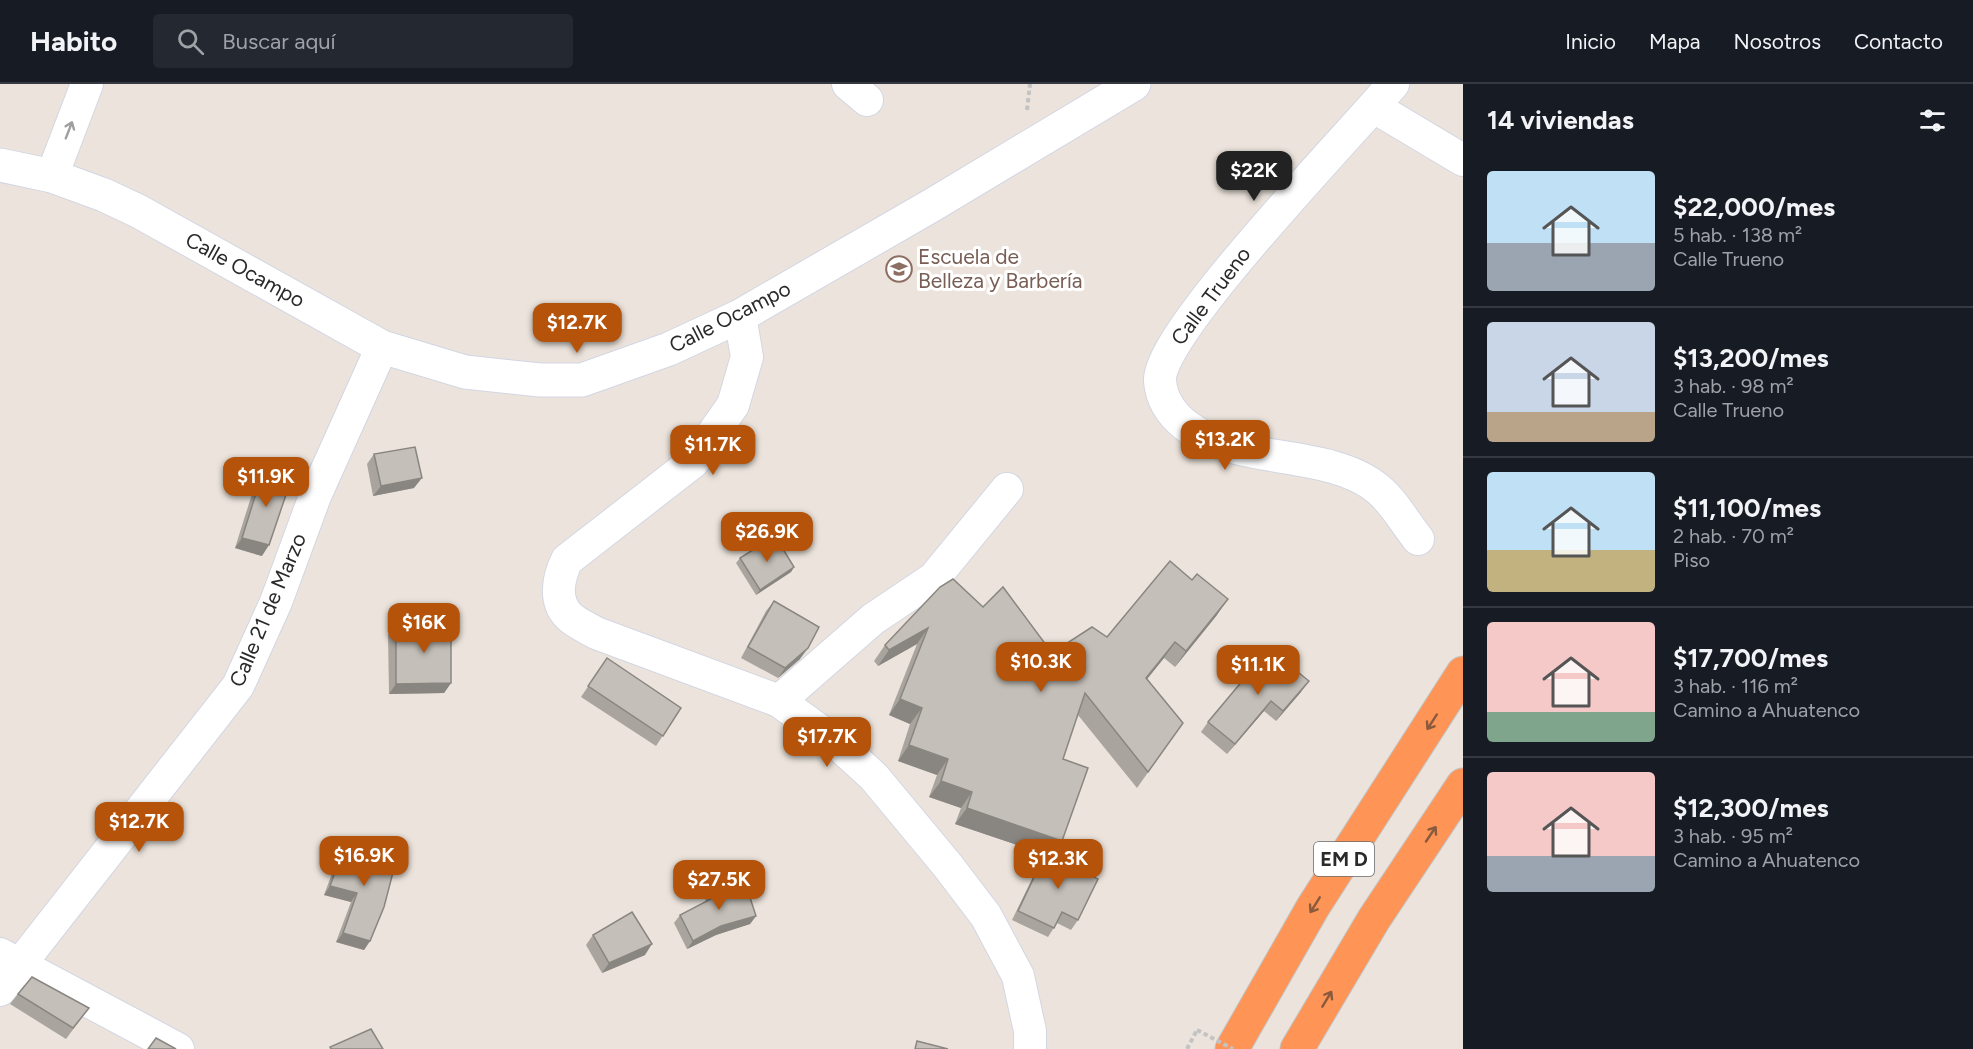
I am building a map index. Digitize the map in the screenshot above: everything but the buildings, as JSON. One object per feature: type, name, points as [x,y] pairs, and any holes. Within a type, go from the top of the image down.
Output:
[{"type":"highway","name":"EM D","points":[[1232,1049],[1313,907],[1463,673]]},
{"type":"highway","name":"EM D","points":[[1297,1049],[1374,919],[1463,785]]},
{"type":"main road","name":"Calle Ocampo","points":[[0,165],[52,176],[104,195],[138,211],[382,347],[465,372],[540,380],[582,380],[669,349],[740,316],[934,204],[1134,84]]},
{"type":"street","points":[[52,176],[87,84]]},
{"type":"street","points":[[1383,96],[1463,160]]},
{"type":"street","name":"Calle Trueno","points":[[1383,96],[1246,250],[1180,334],[1166,357],[1159,380],[1166,403],[1183,424],[1203,438],[1232,448],[1329,467],[1360,478],[1379,490],[1418,539]]},
{"type":"street","points":[[740,316],[747,357],[733,405],[693,462],[567,560],[559,576],[558,590],[563,608],[570,618],[596,633],[779,701],[838,744],[874,777],[986,916],[1018,976],[1030,1031],[1030,1049]]},
{"type":"street","name":"Calle 21 de Marzo","points":[[0,990],[10,960],[238,686],[276,602],[315,496],[382,347]]},
{"type":"street","points":[[779,701],[873,619],[934,578],[1007,489]]},
{"type":"street","points":[[10,960],[178,1049]]},
{"type":"path","points":[[1186,1049],[1197,1030],[1232,1049]]},
{"type":"place","name":"Escuela de Belleza y Barbería","points":[[899,269]]}]
